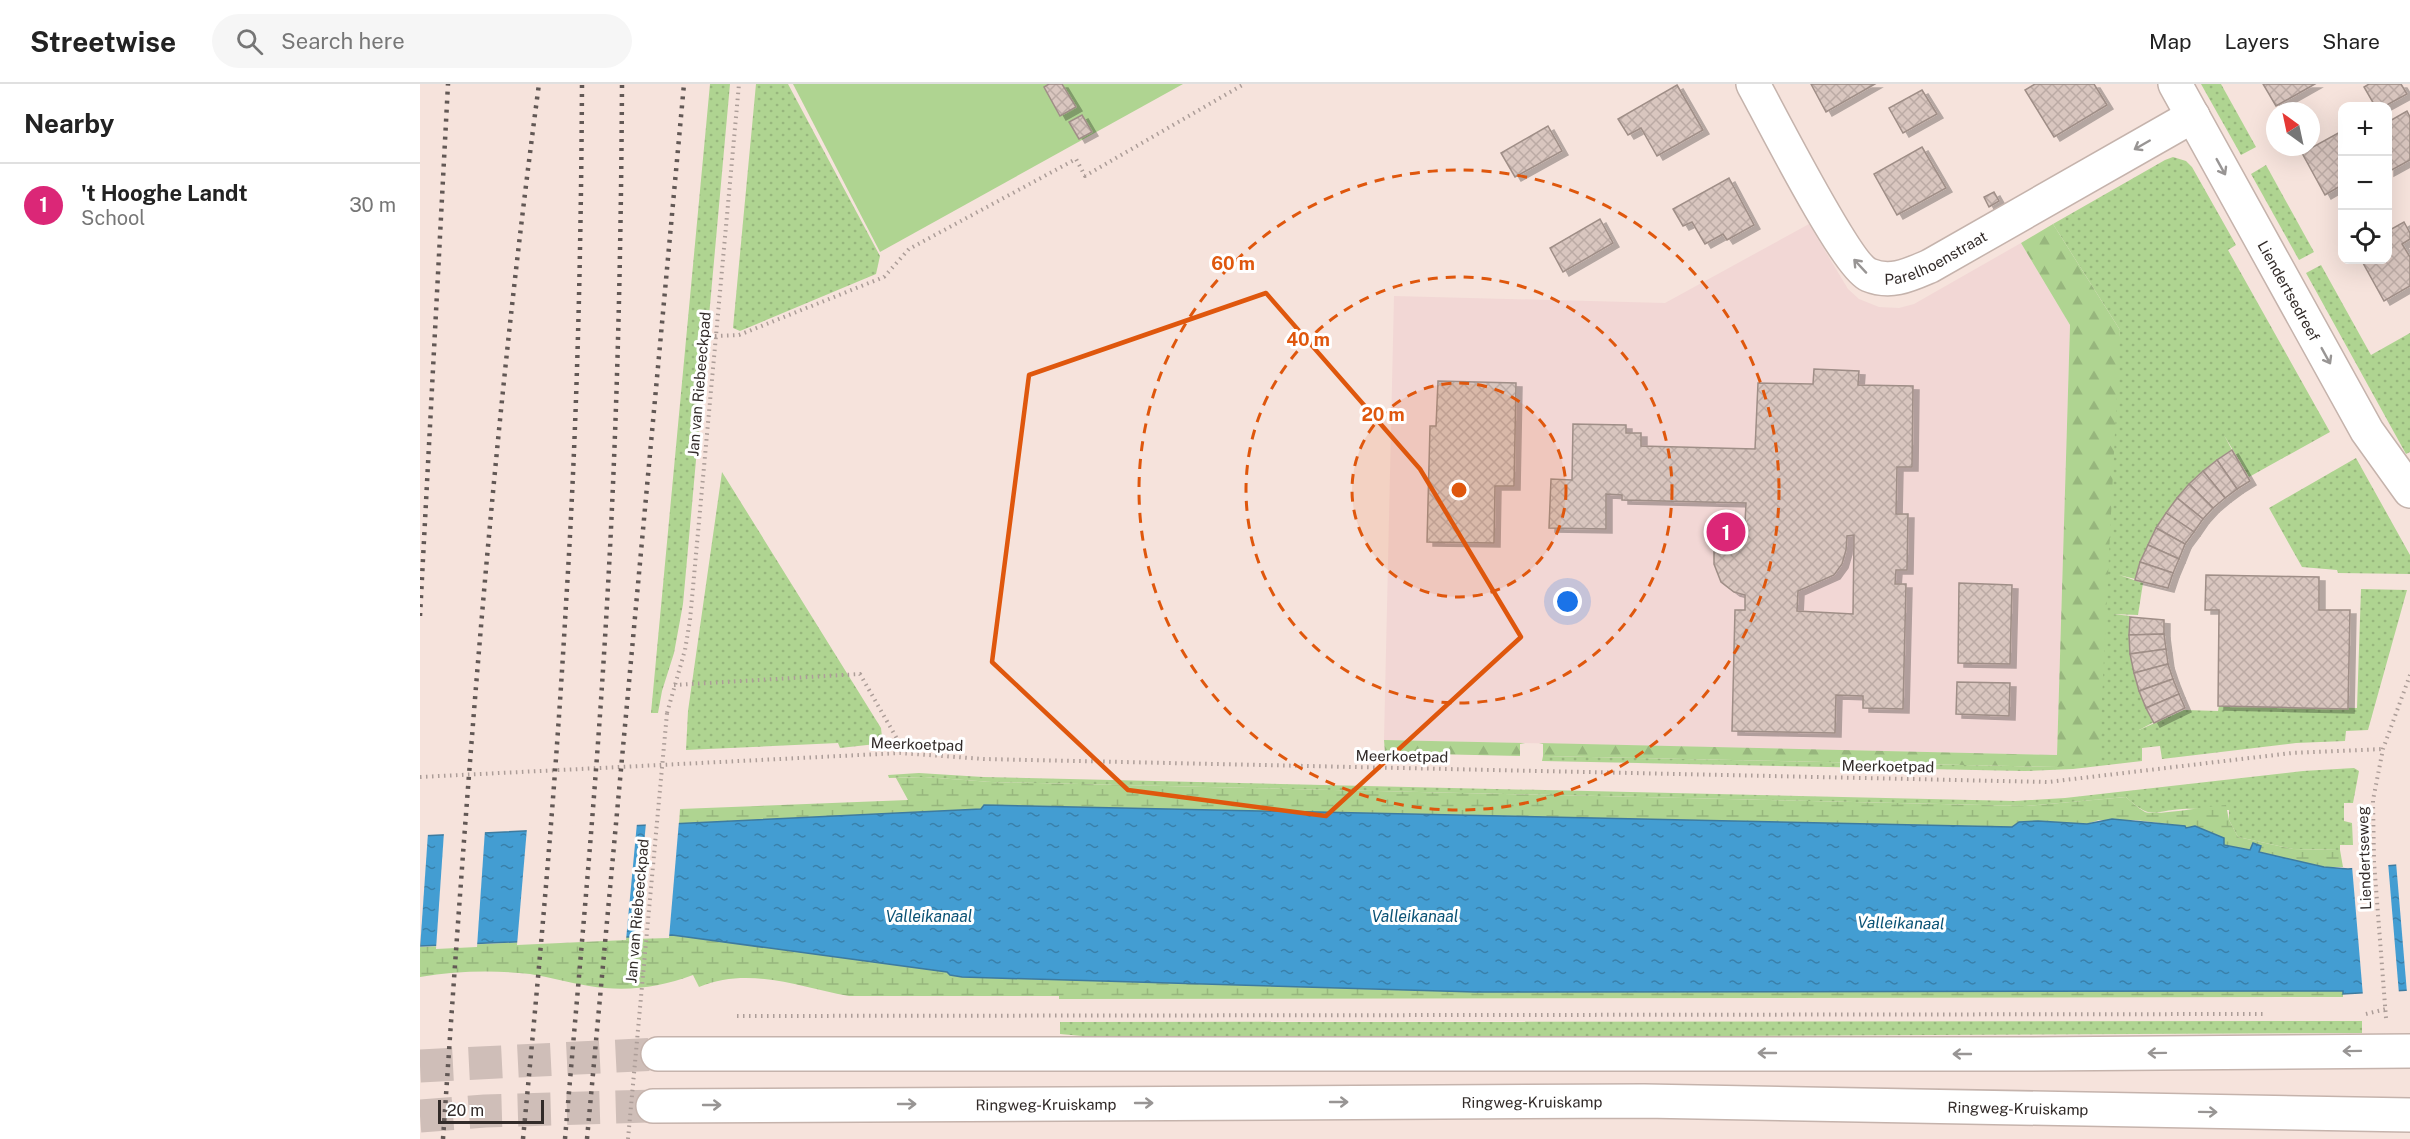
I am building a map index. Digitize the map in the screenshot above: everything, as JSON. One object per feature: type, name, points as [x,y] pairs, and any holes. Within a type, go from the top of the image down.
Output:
[{"type":"main road","name":"Parelhoenstraat","points":[[1753,84],[1841,242],[1867,274],[1884,279],[1901,278],[1930,266],[2193,116]]},
{"type":"main road","name":"Liendertsedreef","points":[[2175,84],[2367,431],[2410,491]]},
{"type":"main road","points":[[658,1054],[2033,1054],[2410,1051]]},
{"type":"main road","name":"Ringweg-Kruiskamp","points":[[653,1106],[1644,1101],[2410,1115]]},
{"type":"path","name":"Jan van Riebeeckpad","points":[[628,1139],[667,712],[685,650],[690,620],[739,84]]},
{"type":"path","points":[[715,336],[739,334],[884,277],[909,249],[1076,159],[1085,176],[1244,84]]},
{"type":"path","points":[[673,685],[860,674],[900,744],[900,753]]},
{"type":"path","name":"Liendertseweg","points":[[2355,1014],[2367,1014],[2386,1009],[2374,862],[2373,800],[2383,749],[2410,675]]},
{"type":"path","name":"Meerkoetpad","points":[[420,777],[900,753],[984,759],[2048,782],[2292,753],[2383,749]]},
{"type":"path","points":[[733,1016],[2271,1014]]},
{"type":"highlighted area","points":[[1266,293],[1420,469],[1521,637],[1326,816],[1128,790],[992,662],[1029,375]]},
{"type":"shaded area","points":[[1809,224],[1848,289],[1859,299],[1879,307],[1899,308],[1914,304],[2021,243],[2070,325],[2057,755],[1384,740],[1394,296],[1665,303]]},
{"type":"green space","points":[[710,84],[730,84],[683,604],[674,653],[662,691],[658,713],[651,713]]},
{"type":"green space","points":[[756,84],[788,84],[880,256],[876,274],[740,331],[733,328]]},
{"type":"green space","points":[[793,84],[1183,84],[880,252]]},
{"type":"green space","points":[[2201,84],[2221,84],[2256,147],[2241,155]]},
{"type":"green space","points":[[2173,157],[2186,161],[2192,167],[2236,245],[2228,250],[2330,432],[2249,477],[2224,435],[2232,450],[2214,462],[2184,489],[2150,540],[2135,579],[2119,575],[2143,583],[2138,615],[2113,614],[2130,616],[2134,671],[2142,697],[2154,722],[2139,730],[2184,710],[2218,711],[2219,705],[2357,708],[2361,589],[2407,590],[2368,730],[2346,731],[2345,741],[2296,743],[2162,759],[2160,746],[2142,748],[2142,761],[2073,769],[2025,771],[1542,761],[1543,756],[2057,767],[2120,330],[2053,224]]},
{"type":"green space","points":[[2266,165],[2314,252],[2299,260],[2251,174]]},
{"type":"green space","points":[[2053,224],[2120,330],[2099,760],[2057,767],[1543,756],[1543,744],[1539,743],[2057,755],[2070,325],[2021,243]]},
{"type":"green space","points":[[2321,265],[2371,355],[2410,333],[2410,452],[2406,454],[2306,273]]},
{"type":"green space","points":[[2356,458],[2410,555],[2410,574],[2338,573],[2337,570],[2302,567],[2269,508]]},
{"type":"green space","points":[[722,472],[881,728],[882,737],[876,744],[840,748],[838,743],[686,750],[688,711]]},
{"type":"green space","points":[[1384,740],[1525,743],[1520,744],[1520,756],[1385,753]]},
{"type":"green space","points":[[2354,768],[2359,771],[2353,803],[2344,803],[2344,821],[2352,823],[2353,845],[2340,845],[2340,850],[2293,849],[2238,837],[2229,820],[2229,810],[2188,809],[2152,813],[2142,809],[2126,797],[2026,806],[991,782],[924,777],[889,778],[888,775],[919,773],[983,777],[2015,801],[2065,798],[2303,771]]},
{"type":"green space","points":[[924,777],[991,782],[2026,806],[2126,797],[2145,812],[2151,813],[2226,805],[2229,820],[2238,837],[2293,849],[2340,850],[2343,867],[2324,867],[2259,852],[2253,844],[2250,850],[2224,845],[2184,826],[2135,820],[2099,820],[2087,824],[2019,822],[2012,827],[984,805],[981,809],[679,824],[680,809],[908,800],[896,778]]},
{"type":"green space","points":[[672,935],[948,972],[950,975],[962,977],[1475,992],[2343,991],[2343,997],[1059,999],[1059,996],[849,996],[756,978],[718,981],[699,987],[693,975],[654,986],[628,989],[602,988],[530,974],[502,972],[461,972],[420,977],[420,947]]},
{"type":"green space","points":[[2362,1021],[2362,1033],[1116,1039],[1060,1034],[1060,1022]]},
{"type":"water","name":"Valleikanaal","points":[[984,805],[2012,827],[2019,822],[2087,824],[2112,819],[2185,826],[2186,828],[2195,826],[2224,838],[2224,845],[2250,850],[2253,843],[2261,846],[2259,852],[2324,867],[2348,869],[2410,864],[2410,990],[2343,994],[2343,991],[1475,992],[962,977],[950,975],[947,972],[672,935],[420,946],[420,836],[981,809]]},
{"type":"pier","points":[[679,821],[669,938],[635,939],[646,823]]},
{"type":"pier","points":[[637,823],[626,940],[517,945],[527,828]]},
{"type":"pier","points":[[485,830],[477,947],[436,949],[444,832]]},
{"type":"pier","points":[[420,833],[428,833],[420,949]]},
{"type":"pier","points":[[2410,861],[2410,993],[2407,993],[2396,862]]},
{"type":"pier","points":[[2388,862],[2399,994],[2363,996],[2352,866]]},
{"type":"building","points":[[1049,84],[1062,84],[1076,107],[1060,116],[1044,87]]},
{"type":"building","points":[[1811,84],[1875,84],[1826,112]]},
{"type":"building","points":[[2035,84],[2094,84],[2107,105],[2054,137],[2025,90]]},
{"type":"building","points":[[2263,84],[2315,84],[2283,102],[2274,102]]},
{"type":"building","points":[[2369,84],[2401,84],[2407,94],[2392,102],[2373,102],[2364,87]]},
{"type":"building","points":[[1677,85],[1703,130],[1657,156],[1641,128],[1628,135],[1618,119]]},
{"type":"building","points":[[1922,90],[1937,114],[1903,133],[1889,108]]},
{"type":"building","points":[[2407,111],[2410,117],[2410,160],[2392,170],[2392,156],[2392,120]]},
{"type":"building","points":[[1082,115],[1092,132],[1079,139],[1069,122]]},
{"type":"building","points":[[1548,126],[1562,151],[1515,177],[1501,153]]},
{"type":"building","points":[[2338,133],[2338,187],[2325,195],[2304,156],[2320,156],[2320,143]]},
{"type":"building","points":[[1922,147],[1946,188],[1897,215],[1874,174]]},
{"type":"building","points":[[1729,178],[1754,225],[1727,240],[1723,234],[1705,244],[1692,222],[1683,226],[1673,209]]},
{"type":"building","points":[[1994,192],[1999,201],[1989,207],[1984,197]]},
{"type":"building","points":[[1600,219],[1613,243],[1563,272],[1550,248]]},
{"type":"building","points":[[2404,222],[2410,233],[2410,239],[2402,244],[2410,257],[2410,286],[2384,301],[2364,264],[2392,264],[2392,229]]},
{"type":"building","points":[[1814,369],[1859,371],[1858,385],[1913,386],[1912,467],[1897,467],[1896,514],[1908,514],[1907,570],[1896,570],[1895,584],[1906,584],[1903,709],[1863,708],[1863,696],[1836,695],[1835,733],[1732,731],[1735,610],[1745,610],[1745,595],[1734,592],[1721,582],[1714,564],[1714,552],[1722,535],[1734,526],[1745,523],[1746,503],[1622,500],[1622,495],[1606,494],[1606,529],[1549,528],[1551,479],[1572,480],[1573,424],[1626,425],[1626,433],[1641,433],[1641,446],[1755,449],[1758,383],[1813,384]],"holes":[[[1854,535],[1853,614],[1797,611],[1798,591],[1834,575],[1842,564],[1847,536]]]},
{"type":"building","points":[[1438,381],[1516,383],[1514,486],[1495,486],[1494,543],[1427,542],[1430,426],[1436,426]]},
{"type":"building","points":[[2232,450],[2250,481],[2237,489],[2217,460]]},
{"type":"building","points":[[2217,460],[2237,489],[2225,498],[2203,471]]},
{"type":"building","points":[[2203,471],[2225,498],[2213,508],[2189,484]]},
{"type":"building","points":[[2189,484],[2213,508],[2203,519],[2177,498]]},
{"type":"building","points":[[2177,498],[2203,519],[2194,532],[2166,513]]},
{"type":"building","points":[[2166,513],[2194,532],[2185,544],[2156,528]]},
{"type":"building","points":[[2156,528],[2185,544],[2179,559],[2148,545]]},
{"type":"building","points":[[2148,545],[2179,559],[2173,573],[2140,562]]},
{"type":"building","points":[[2140,562],[2173,573],[2168,588],[2135,580]]},
{"type":"building","points":[[2206,575],[2319,577],[2319,610],[2350,610],[2348,709],[2218,706],[2219,610],[2205,610]]},
{"type":"building","points":[[1959,583],[2012,585],[2010,664],[1958,663]]},
{"type":"building","points":[[2130,617],[2164,620],[2164,634],[2129,635]]},
{"type":"building","points":[[2164,634],[2166,649],[2130,654],[2129,635]]},
{"type":"building","points":[[2166,649],[2168,664],[2134,673],[2130,654]]},
{"type":"building","points":[[2168,664],[2173,679],[2139,691],[2134,673]]},
{"type":"building","points":[[2173,679],[2179,694],[2146,708],[2139,691]]},
{"type":"building","points":[[1957,682],[2010,683],[2009,716],[1956,714]]},
{"type":"building","points":[[2179,694],[2185,708],[2154,723],[2146,708]]},
{"type":"tunnel","points":[[420,1066],[658,1054]]},
{"type":"tunnel","points":[[420,1116],[485,1111],[653,1106]]},
{"type":"railway","points":[[420,616],[448,84]]},
{"type":"railway","points":[[443,1139],[482,610],[522,215],[539,84]]},
{"type":"railway","points":[[523,1139],[552,805],[570,539],[578,344],[582,84]]},
{"type":"railway","points":[[565,1139],[607,604],[618,344],[622,84]]},
{"type":"railway","points":[[587,1139],[684,84]]},
{"type":"place","name":"'t Hooghe Landt","points":[[1726,532]]}]
